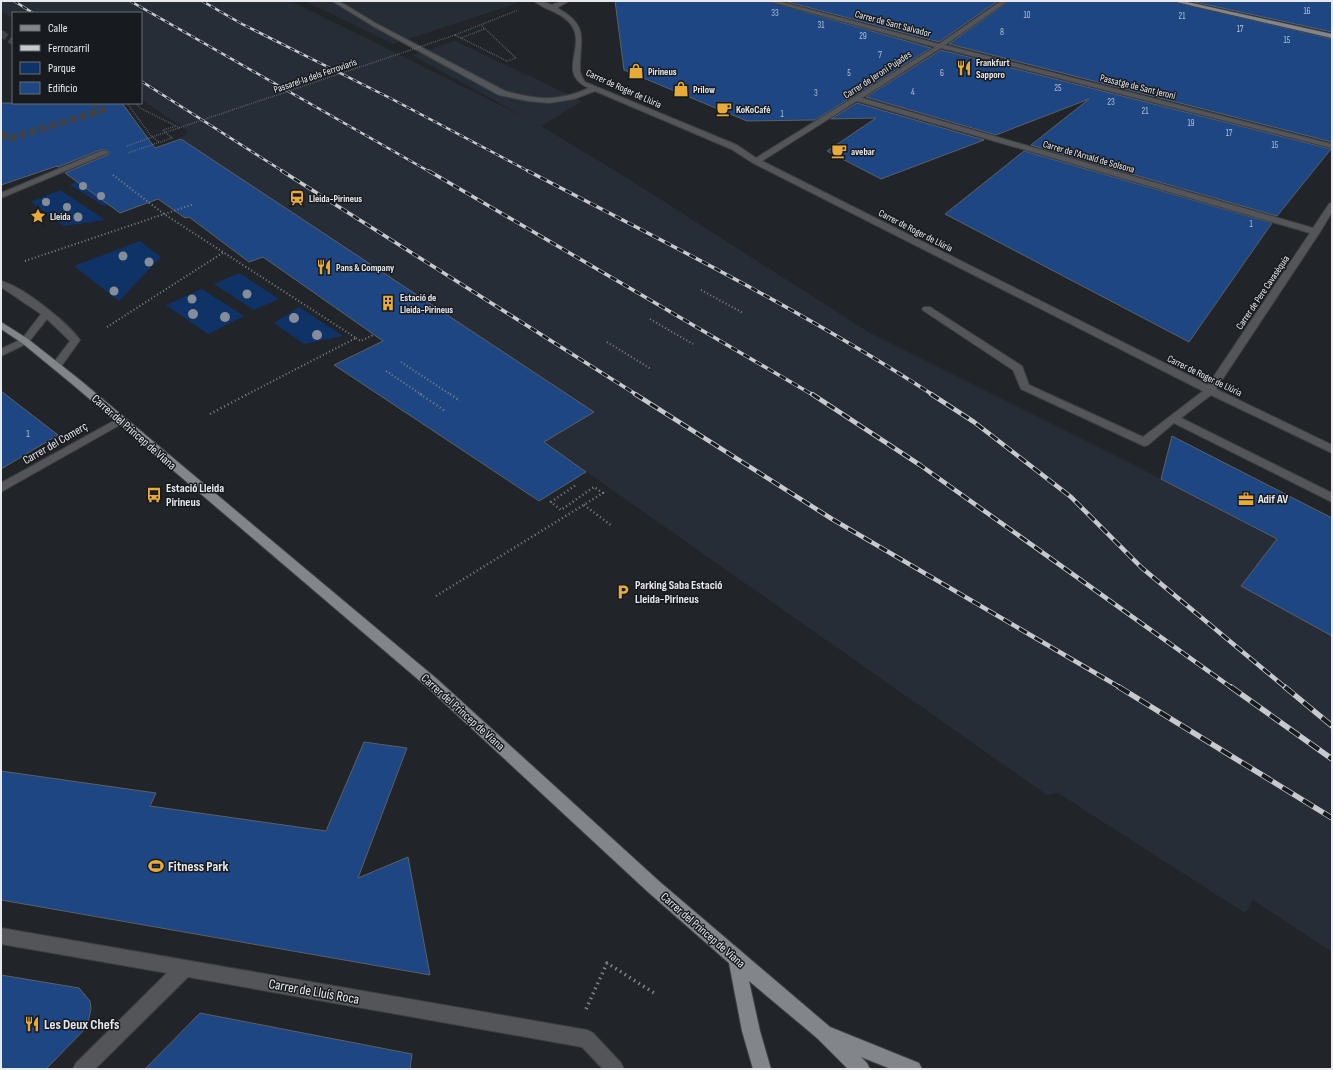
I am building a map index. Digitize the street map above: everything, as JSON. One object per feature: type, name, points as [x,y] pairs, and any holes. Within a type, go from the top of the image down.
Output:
[{"type":"main road","points":[[1175,1],[1332,36]]},
{"type":"main road","name":"Carrer del Princep de Viana","points":[[1,325],[25,341],[56,366],[432,683],[654,887],[736,959],[823,1032],[861,1069]]},
{"type":"main road","points":[[736,959],[751,1031],[762,1069]]},
{"type":"main road","points":[[823,1032],[913,1069]]},
{"type":"street","points":[[335,1],[375,25],[502,93],[549,102],[574,98],[596,88]]},
{"type":"street","name":"Carrer de Roger de Llúria","points":[[538,1],[563,14],[576,26],[578,30],[577,77],[583,83],[734,147],[756,161],[1210,390],[1332,449]]},
{"type":"street","points":[[551,8],[566,1]]},
{"type":"street","name":"Carrer de Sant Salvador","points":[[771,1],[940,46]]},
{"type":"street","name":"Carrer de Jeroni Pujades","points":[[756,161],[940,46],[1005,1]]},
{"type":"street","name":"Passatge de Sant Jeroni","points":[[940,46],[1332,146]]},
{"type":"street","name":"Carrer de l'Arnald de Solsona","points":[[857,99],[1316,232]]},
{"type":"street","points":[[1,196],[104,154]]},
{"type":"street","name":"Carrer de Pere Cavasèquia","points":[[928,309],[1018,368],[1025,387],[1144,442],[1210,390],[1332,206]]},
{"type":"street","points":[[1,284],[8,286],[46,313],[75,340],[56,366]]},
{"type":"street","points":[[1,353],[25,341],[46,313]]},
{"type":"street","points":[[1174,419],[1332,498]]},
{"type":"street","name":"Carrer del Comerç","points":[[1,488],[121,420]]},
{"type":"street","name":"Carrer de Lluís Roca","points":[[1,936],[587,1039],[615,1069]]},
{"type":"street","points":[[82,1069],[185,968]]},
{"type":"path","name":"Passarel·la dels Ferroviaris","points":[[149,138],[455,35],[538,1]]},
{"type":"path","points":[[455,35],[507,61],[516,58],[481,25]]},
{"type":"path","points":[[461,38],[484,29]]},
{"type":"path","points":[[129,104],[151,136],[159,142]]},
{"type":"path","points":[[137,104],[140,108],[180,128]]},
{"type":"path","points":[[124,154],[172,138],[163,130],[176,126]]},
{"type":"path","points":[[92,159],[164,214],[356,338],[361,341],[373,335]]},
{"type":"path","points":[[25,261],[194,204]]},
{"type":"path","points":[[107,327],[224,252]]},
{"type":"path","points":[[701,290],[743,313]]},
{"type":"path","points":[[650,319],[693,344]]},
{"type":"path","points":[[210,414],[356,338]]},
{"type":"path","points":[[607,342],[651,369]]},
{"type":"path","points":[[401,362],[460,401]]},
{"type":"path","points":[[386,371],[445,411]]},
{"type":"path","points":[[436,596],[603,493],[594,487],[561,510],[551,502],[576,485]]},
{"type":"path","points":[[584,504],[612,526]]},
{"type":"path","points":[[586,1009],[607,963],[654,993]]},
{"type":"shaded area","points":[[1,1],[291,1],[528,119],[412,55],[455,41],[582,101],[541,126],[627,178],[870,333],[1138,467],[1332,569],[1332,952],[1253,900],[1245,913],[1058,793],[1047,795],[544,442],[181,139],[188,131],[142,100],[142,12],[12,12],[12,18],[1,11]]},
{"type":"shaded area","points":[[305,1],[514,1],[518,3],[393,44]]},
{"type":"green space","points":[[93,174],[129,197],[104,206],[70,185]]},
{"type":"green space","points":[[60,190],[105,220],[64,226],[31,202]]},
{"type":"green space","points":[[140,241],[161,257],[119,301],[74,266]]},
{"type":"green space","points":[[239,273],[279,299],[254,310],[214,284]]},
{"type":"green space","points":[[202,289],[244,316],[208,334],[166,305]]},
{"type":"green space","points":[[299,307],[343,336],[304,344],[274,323]]},
{"type":"building","points":[[615,1],[767,1],[931,48],[815,120],[747,121],[624,70]]},
{"type":"building","points":[[784,1],[998,1],[939,42]]},
{"type":"building","points":[[1009,1],[1171,1],[1332,39],[1332,142],[949,44]]},
{"type":"building","points":[[1190,1],[1332,1],[1332,32]]},
{"type":"building","points":[[941,50],[1331,149],[1277,216],[1031,145],[1089,99],[996,135],[866,97]]},
{"type":"building","name":"Estació de Lleida-Pirineus","points":[[1,103],[123,104],[155,148],[181,139],[594,412],[544,442],[586,472],[539,501],[334,365],[383,341],[263,257],[249,262],[189,217],[185,218],[158,199],[120,213],[65,173],[109,154],[107,150],[100,150],[58,167],[57,166],[1,185]]},
{"type":"building","points":[[857,103],[984,140],[881,179],[827,151],[876,118],[831,119]]},
{"type":"building","points":[[1024,151],[1272,223],[1189,342],[945,214]]},
{"type":"building","points":[[1,391],[58,435],[1,469]]},
{"type":"building","name":"Adif AV","points":[[1172,436],[1332,518],[1332,636],[1241,586],[1277,539],[1161,479]]},
{"type":"building","name":"Fitness Park","points":[[364,742],[407,748],[358,878],[408,857],[430,975],[1,900],[1,771],[156,793],[150,806],[326,831]]},
{"type":"building","points":[[1,975],[79,988],[90,1001],[91,1009],[87,1027],[46,1069],[1,1069]]},
{"type":"building","points":[[200,1013],[412,1054],[410,1069],[145,1069]]},
{"type":"tunnel","points":[[1,33],[12,41]]},
{"type":"tunnel","points":[[1,133],[8,139],[103,110],[95,104]]},
{"type":"railway","points":[[14,1],[31,12]]},
{"type":"railway","points":[[130,1],[430,172]]},
{"type":"railway","points":[[202,1],[242,24],[390,98],[530,172]]},
{"type":"railway","points":[[142,82],[284,172]]},
{"type":"railway","points":[[282,171],[637,395]]},
{"type":"railway","points":[[429,171],[813,395]]},
{"type":"railway","points":[[528,171],[784,306],[884,364],[933,395]]},
{"type":"railway","points":[[635,394],[832,519],[1121,688]]},
{"type":"railway","points":[[812,394],[920,465],[1232,688]]},
{"type":"railway","points":[[931,394],[974,422],[1071,497],[1142,568],[1286,688]]},
{"type":"railway","points":[[1119,687],[1332,818]]},
{"type":"railway","points":[[1231,687],[1332,759]]},
{"type":"railway","points":[[1285,687],[1332,726]]},
{"type":"place","name":"Frankfurt Sapporo","points":[[964,68]]},
{"type":"place","name":"Pirineus","points":[[636,71]]},
{"type":"place","name":"Prilow","points":[[681,89]]},
{"type":"place","name":"KoKoCafé","points":[[724,109]]},
{"type":"place","name":"avebar","points":[[839,151]]},
{"type":"place","name":"Lleida-Pirineus","points":[[297,198]]},
{"type":"place","name":"Lleida","points":[[38,216]]},
{"type":"place","name":"Pans & Company","points":[[324,267]]},
{"type":"place","name":"Estació de Lleida-Pirineus","points":[[388,303]]},
{"type":"place","name":"Estació Lleida Pirineus","points":[[154,495]]},
{"type":"place","name":"Adif AV","points":[[1246,499]]},
{"type":"place","name":"Parking Saba Estació Lleida-Pirineus","points":[[623,592]]},
{"type":"place","name":"Fitness Park","points":[[156,866]]},
{"type":"place","name":"Les Deux Chefs","points":[[32,1024]]}]
